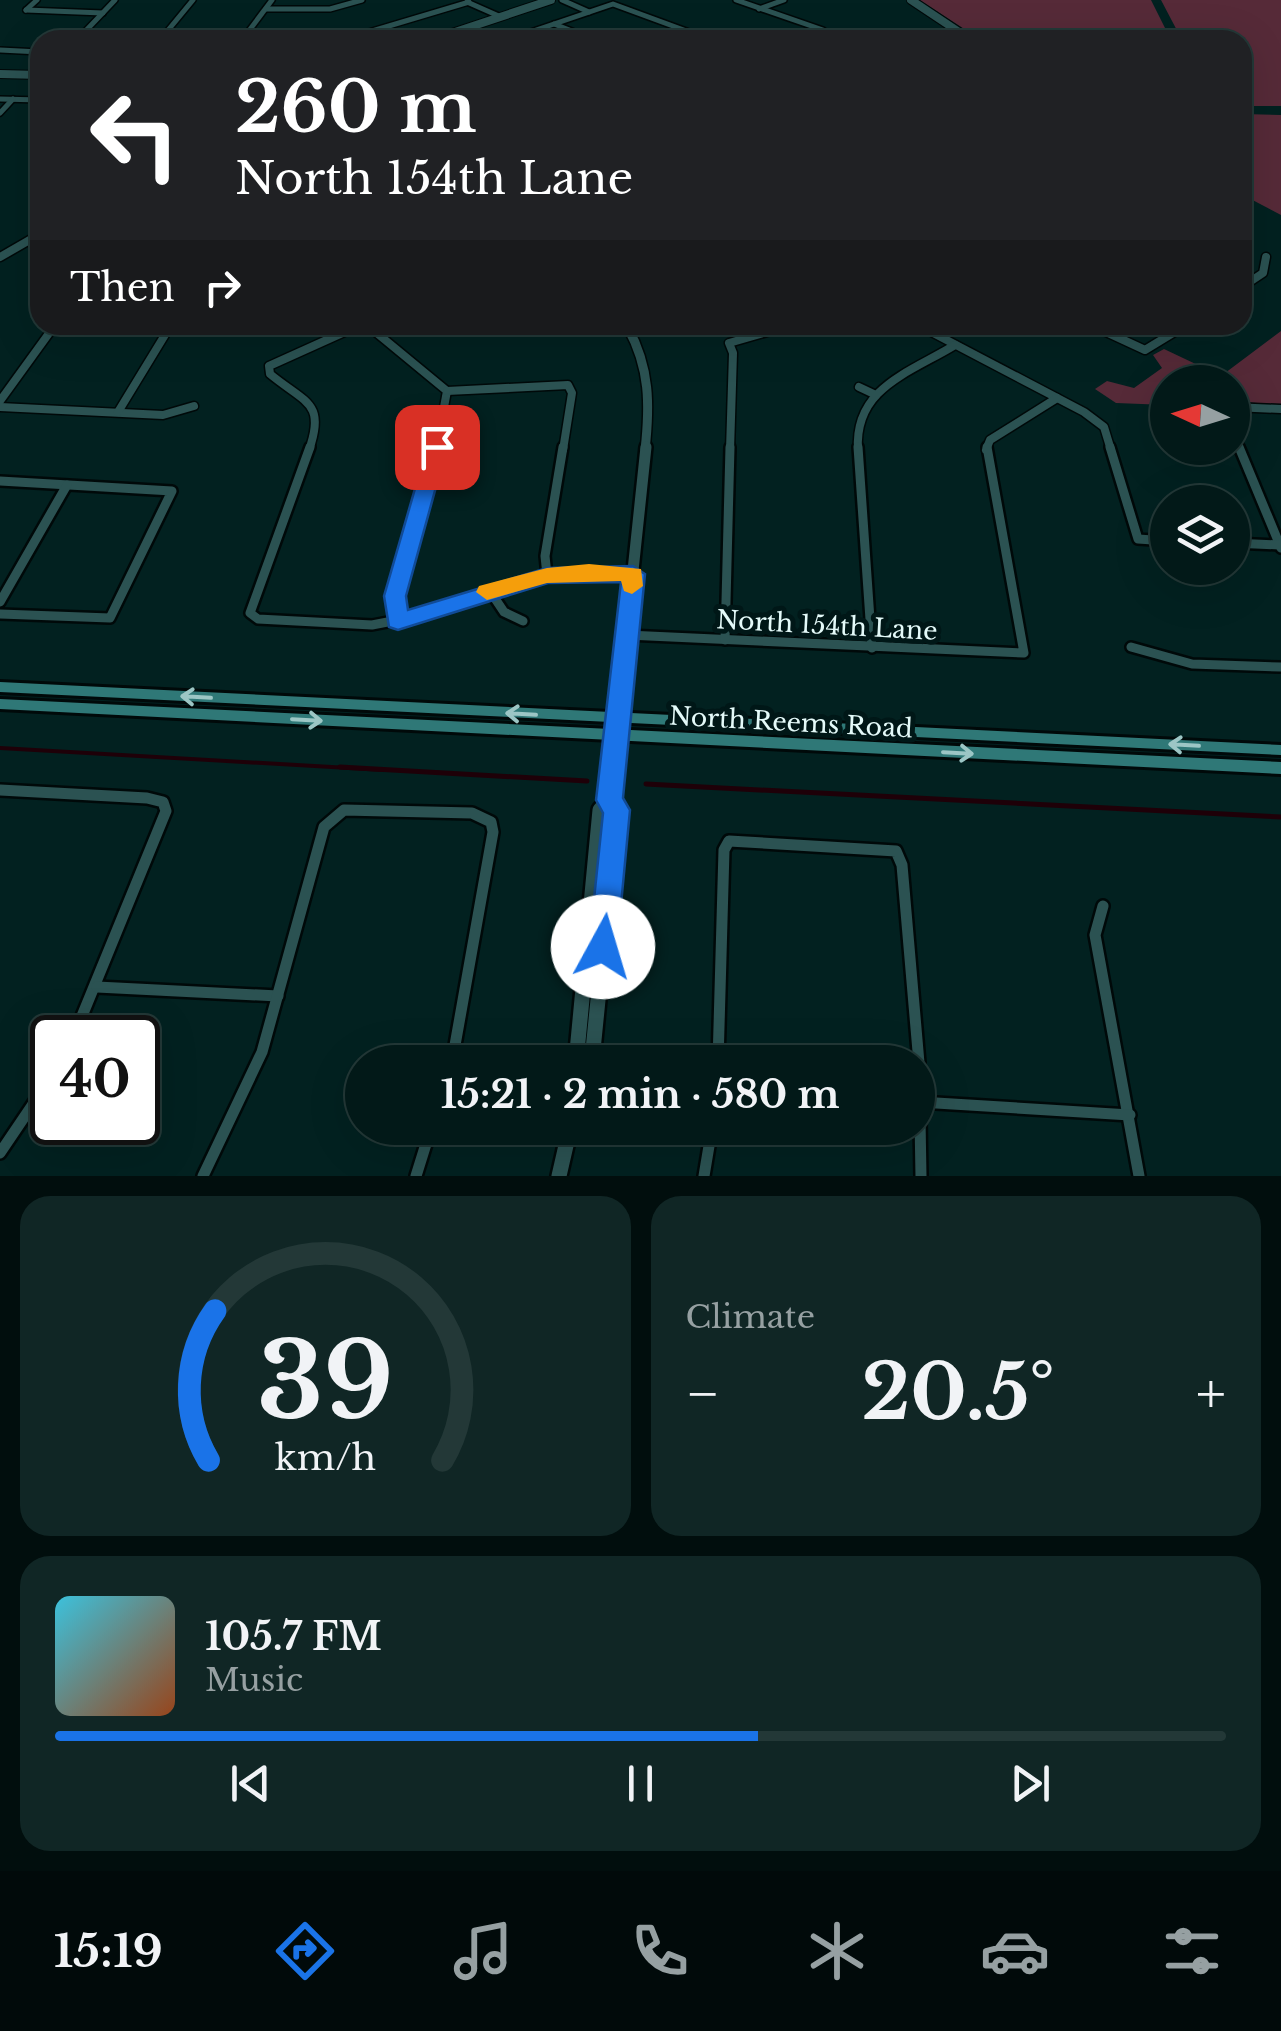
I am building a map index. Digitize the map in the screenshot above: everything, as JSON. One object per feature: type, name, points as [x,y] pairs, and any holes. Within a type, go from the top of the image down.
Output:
[{"type":"main road","name":"North Reems Road","points":[[0,687],[1281,750]]},
{"type":"main road","name":"North Reems Road","points":[[0,704],[1281,768]]},
{"type":"street","points":[[37,0],[26,10],[103,13]]},
{"type":"street","points":[[87,30],[115,0]]},
{"type":"street","points":[[168,30],[193,0]]},
{"type":"street","points":[[250,30],[272,0]]},
{"type":"street","points":[[266,8],[330,9],[362,0]]},
{"type":"street","points":[[462,30],[551,0]]},
{"type":"street","points":[[562,0],[589,12]]},
{"type":"street","points":[[736,0],[823,30]]},
{"type":"street","points":[[759,9],[784,0]]},
{"type":"street","points":[[911,0],[956,30]]},
{"type":"street","points":[[374,30],[466,1],[501,17]]},
{"type":"street","points":[[536,30],[613,4],[684,30]]},
{"type":"street","points":[[554,24],[569,30]]},
{"type":"street","points":[[0,50],[30,52]]},
{"type":"street","points":[[0,74],[30,75]]},
{"type":"street","points":[[0,98],[30,100]]},
{"type":"street","points":[[0,113],[13,99]]},
{"type":"street","points":[[0,256],[30,239]]},
{"type":"street","points":[[0,242],[9,249]]},
{"type":"street","points":[[1252,281],[1263,274],[1266,257]]},
{"type":"street","points":[[0,404],[49,335]]},
{"type":"street","points":[[118,412],[165,335]]},
{"type":"street","points":[[341,335],[269,366],[270,374],[316,412],[319,422],[250,613],[258,619],[372,626],[398,622],[547,576],[633,574]]},
{"type":"street","points":[[377,335],[447,391],[568,386],[572,393],[544,556],[547,576]]},
{"type":"street","points":[[578,1045],[600,810],[609,800],[618,719],[650,392],[635,335]]},
{"type":"street","points":[[724,640],[732,353],[729,343],[757,335]]},
{"type":"street","points":[[936,335],[1104,427],[1138,540],[1150,540]]},
{"type":"street","points":[[1113,335],[1145,350],[1170,335]]},
{"type":"street","points":[[872,648],[856,422],[862,406],[955,345]]},
{"type":"street","points":[[860,387],[876,396]]},
{"type":"street","points":[[398,622],[395,596],[441,430],[447,391]]},
{"type":"street","name":"North 154th Lane","points":[[627,635],[1024,653],[986,450],[990,440],[1057,398]]},
{"type":"street","points":[[0,404],[163,415],[194,406]]},
{"type":"street","points":[[1250,407],[1281,409]]},
{"type":"street","points":[[1247,465],[1280,547],[1250,544]]},
{"type":"street","points":[[0,481],[172,490],[110,618],[0,614]]},
{"type":"street","points":[[0,602],[68,485]]},
{"type":"street","points":[[490,591],[504,612],[523,621]]},
{"type":"street","points":[[1131,647],[1192,664],[1281,666]]},
{"type":"street","points":[[0,790],[163,802],[166,811],[84,1015]]},
{"type":"street","points":[[593,1045],[617,810],[609,800]]},
{"type":"street","points":[[203,1176],[262,1052],[324,827],[332,816],[344,810],[481,816],[490,822],[493,832],[455,1045]]},
{"type":"street","points":[[718,1045],[724,850],[729,841],[896,852],[902,865],[916,1045]]},
{"type":"street","points":[[1103,906],[1096,935],[1139,1176]]},
{"type":"street","points":[[97,987],[278,996]]},
{"type":"street","points":[[935,1103],[1130,1115]]},
{"type":"street","points":[[0,1152],[30,1108]]},
{"type":"street","points":[[416,1176],[426,1145]]},
{"type":"street","points":[[558,1176],[566,1145]]},
{"type":"street","points":[[704,1176],[709,1145]]},
{"type":"street","points":[[921,1145],[921,1176]]},
{"type":"shaded area","points":[[920,0],[1151,0],[1166,30],[966,30]]},
{"type":"shaded area","points":[[1161,0],[1281,0],[1281,106],[1252,106],[1252,30],[1177,30]]},
{"type":"shaded area","points":[[1252,114],[1281,115],[1281,215],[1252,200]]},
{"type":"shaded area","points":[[1281,331],[1281,405],[1250,402],[1250,365],[1236,365]]},
{"type":"shaded area","points":[[1164,349],[1198,365],[1160,365],[1153,355]]},
{"type":"shaded area","points":[[1150,377],[1150,404],[1116,403],[1095,389],[1107,381],[1134,388]]},
{"type":"waterway","points":[[0,748],[384,770]]},
{"type":"waterway","points":[[340,767],[587,781]]},
{"type":"waterway","points":[[646,784],[1281,817]]},
{"type":"slow traffic","points":[[487,592],[547,576],[589,572],[633,574],[632,586]]},
{"type":"route","points":[[437,447],[395,596],[398,622],[547,576],[589,572],[633,574],[609,800],[617,810],[603,947]]}]
